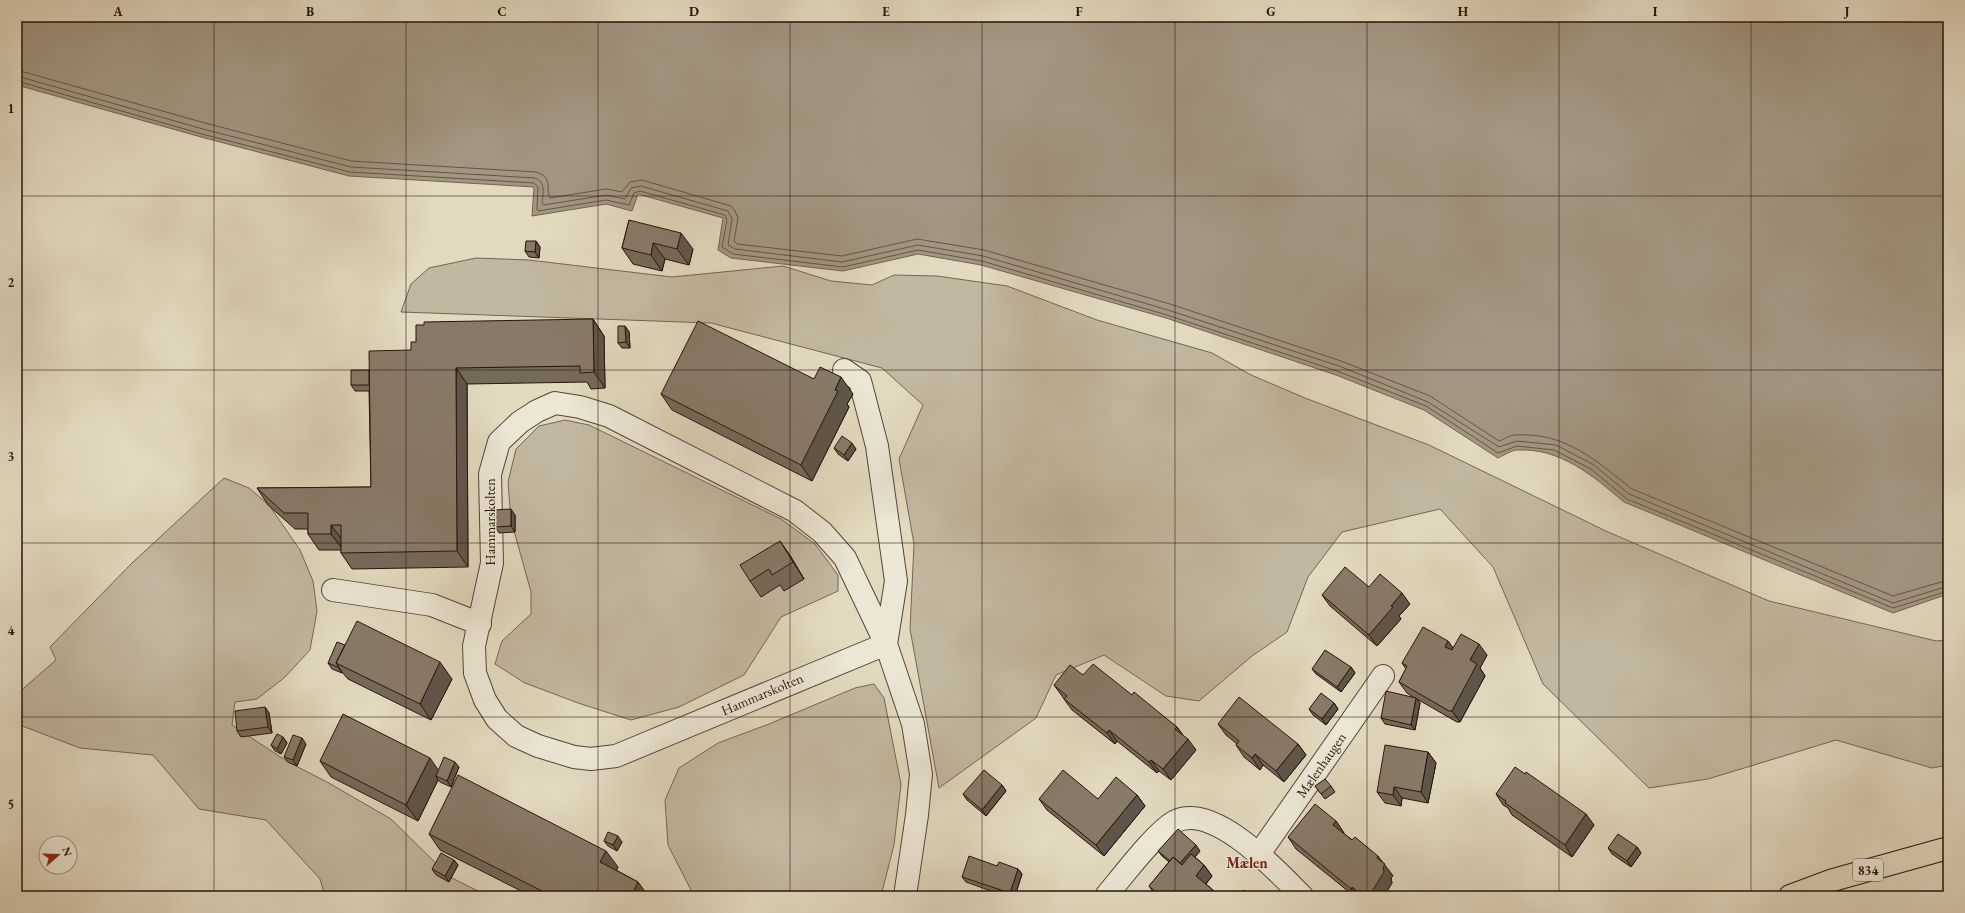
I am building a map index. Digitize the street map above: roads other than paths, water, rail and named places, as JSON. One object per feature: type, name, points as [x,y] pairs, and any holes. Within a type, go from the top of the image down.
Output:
[{"type":"main road","name":"834","points":[[1790,896],[1833,880],[1948,848]]},
{"type":"street","points":[[844,370],[860,381],[877,446],[896,581],[886,644]]},
{"type":"street","name":"Hammarskolten","points":[[886,644],[616,756],[591,759],[574,757],[538,746],[516,736],[497,719],[485,700],[475,673],[474,646],[480,624],[492,563],[490,474],[499,442],[520,422],[537,411],[555,403],[580,407],[610,416],[795,511],[822,532],[845,558],[886,644],[913,724],[921,774],[917,815],[905,896]]},
{"type":"street","points":[[333,590],[432,605],[480,624]]},
{"type":"street","name":"Mælenhaugen","points":[[1259,854],[1383,676]]},
{"type":"street","points":[[1106,896],[1161,832],[1175,822],[1190,818],[1205,820],[1223,829],[1259,854],[1302,896]]},
{"type":"water","points":[[17,17],[1948,17],[1948,594],[1893,613],[1624,502],[1588,474],[1562,459],[1534,451],[1518,450],[1498,458],[1424,410],[1336,375],[1166,318],[981,265],[918,254],[843,271],[731,258],[718,250],[723,218],[638,194],[632,211],[606,204],[532,216],[534,187],[349,176],[201,137],[17,85]]},
{"type":"district","name":"Mælen","points":[[1247,863]]}]
